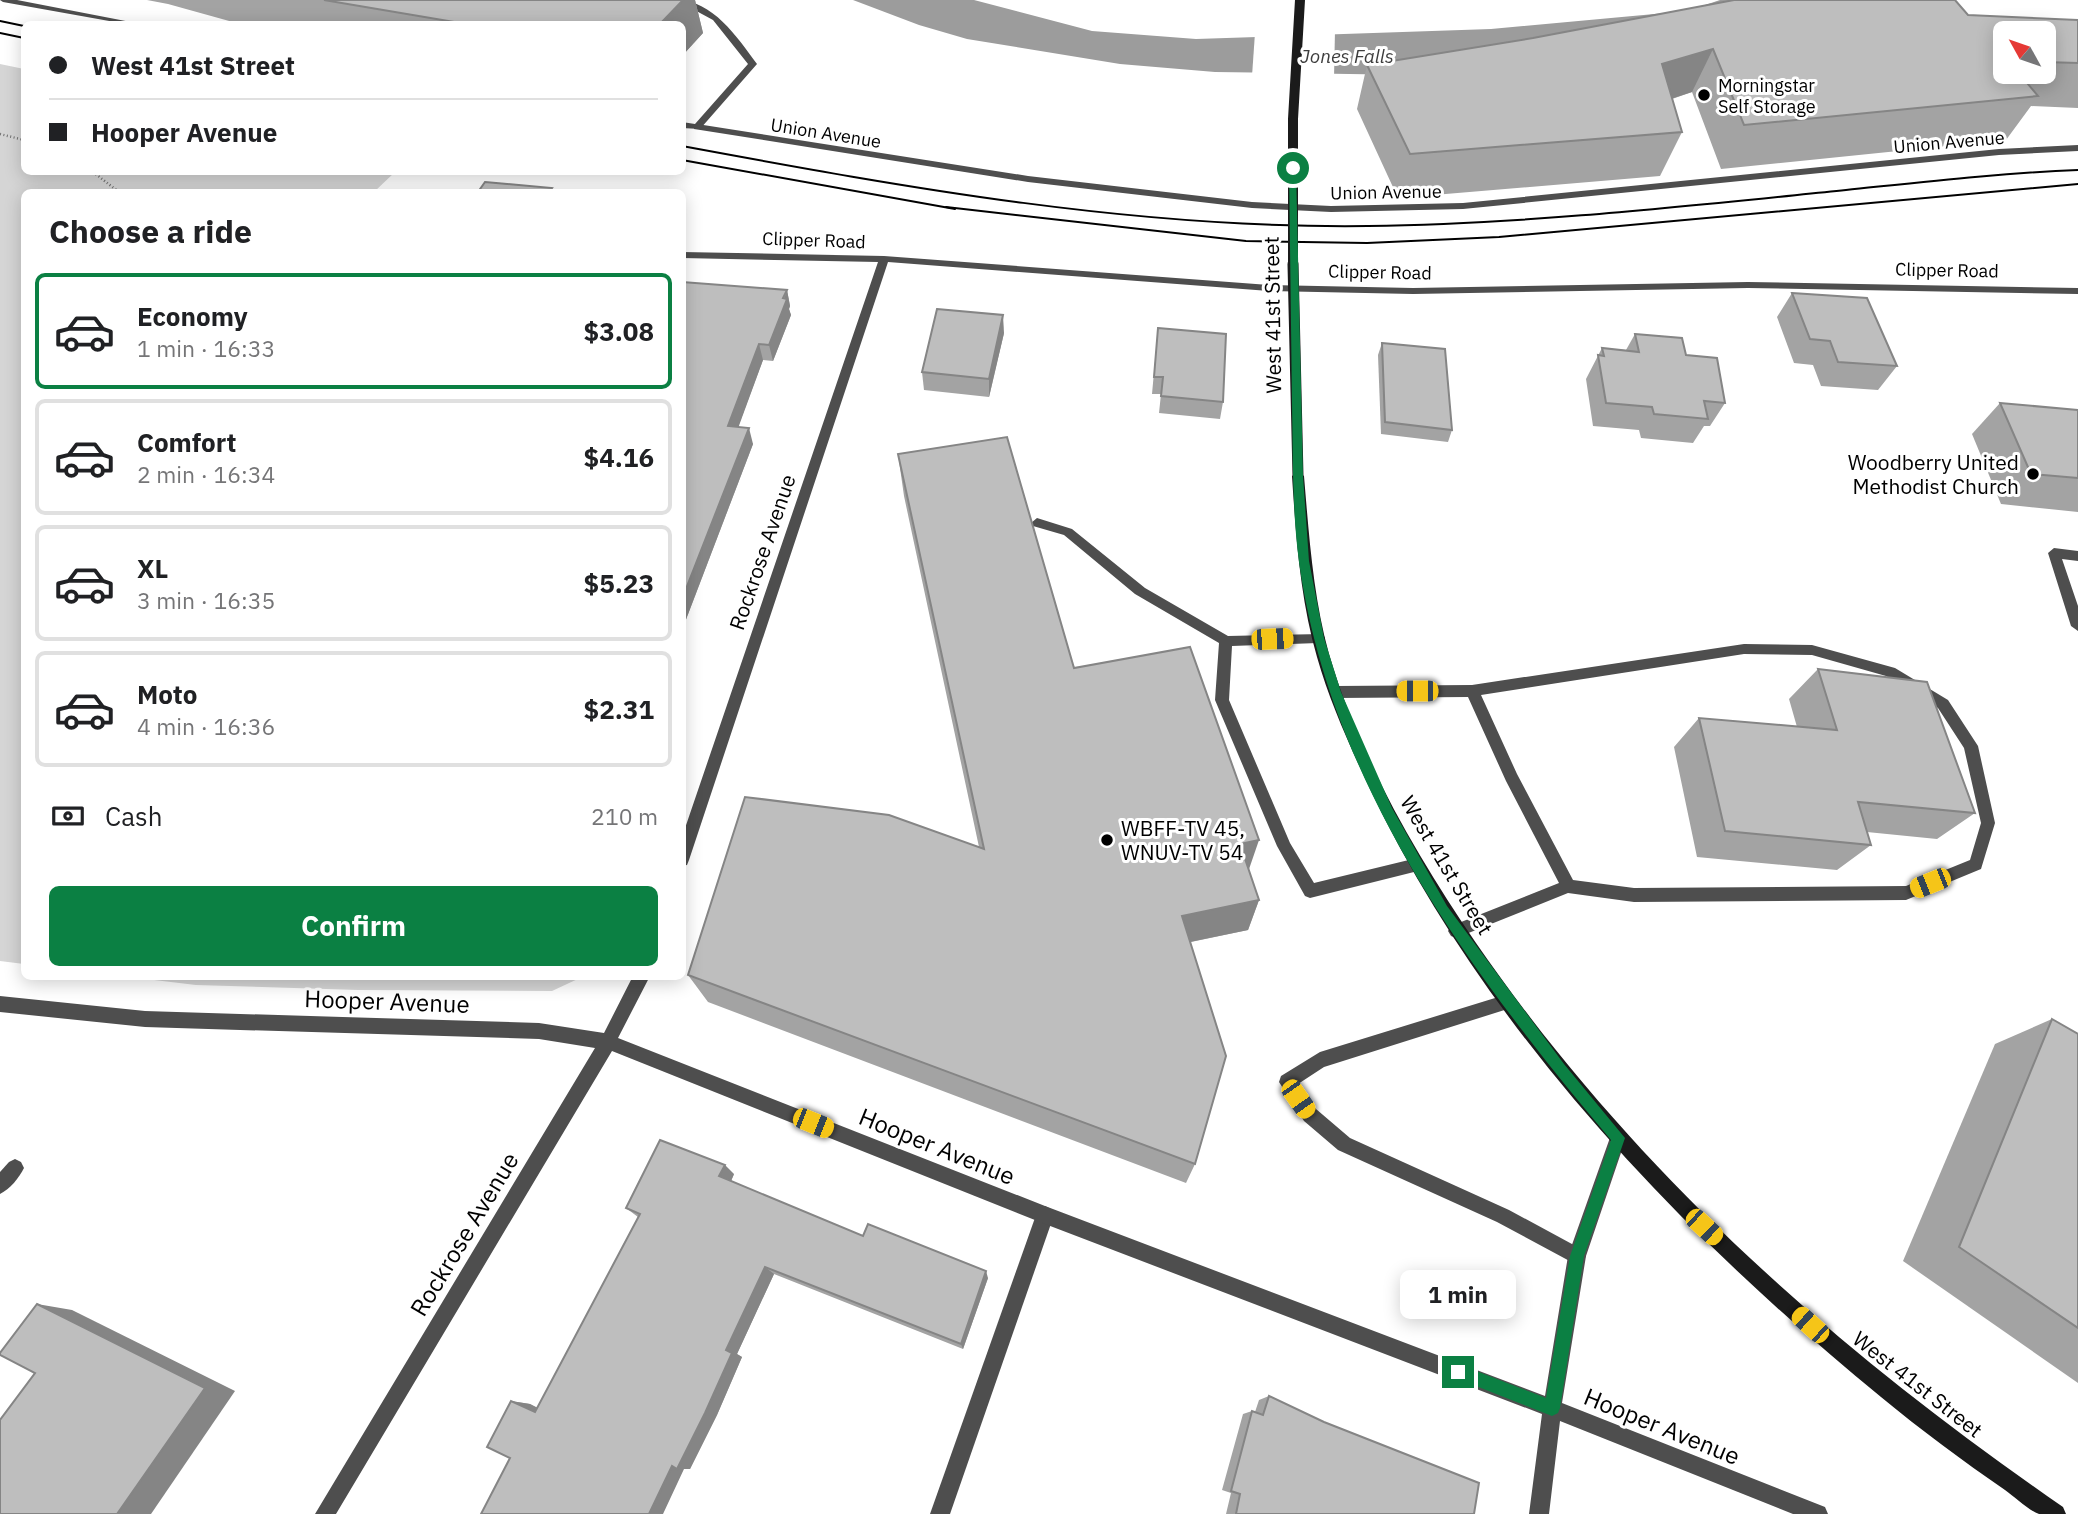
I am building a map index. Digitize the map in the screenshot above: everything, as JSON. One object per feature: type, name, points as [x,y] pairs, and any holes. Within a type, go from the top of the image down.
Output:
[{"type":"main road","name":"West 41st Street","points":[[1300,0],[1294,61],[1292,195],[1298,476],[1304,561],[1318,638],[1345,718],[1387,811],[1456,930],[1559,1068],[1618,1138],[1704,1227],[1847,1358],[2000,1476],[2056,1514]]},
{"type":"street","points":[[3,0],[119,21]]},
{"type":"street","points":[[680,0],[716,18],[753,64],[697,127]]},
{"type":"street","name":"Union Avenue","points":[[686,126],[899,161],[1083,186],[1252,205],[1331,209],[1463,206],[1985,153],[2078,148]]},
{"type":"street","name":"Clipper Road","points":[[686,255],[884,259],[1282,288],[1413,291],[1761,285],[2078,291]]},
{"type":"street","name":"Rockrose Avenue","points":[[686,848],[884,259]]},
{"type":"street","points":[[1037,523],[1068,532],[1140,591],[1226,641],[1318,638]]},
{"type":"street","points":[[2078,556],[2054,553],[2078,626]]},
{"type":"street","points":[[1226,641],[1222,700],[1275,824],[1310,891],[1416,865]]},
{"type":"street","points":[[1336,692],[1472,691],[1744,649],[1812,650],[1890,672],[1932,697],[1943,704],[1971,747],[1988,823],[1976,864],[1906,893],[1634,895],[1568,886],[1456,930]]},
{"type":"street","points":[[1472,691],[1511,777],[1568,886]]},
{"type":"street","name":"Rockrose Avenue","points":[[325,1514],[608,1042],[640,980]]},
{"type":"street","points":[[1508,1002],[1320,1060],[1287,1082],[1310,1115],[1343,1144],[1503,1216],[1577,1256]]},
{"type":"street","name":"Hooper Avenue","points":[[0,1004],[145,1019],[539,1031],[608,1042],[1045,1215],[1552,1408],[1818,1514]]},
{"type":"street","points":[[1539,1514],[1552,1408],[1577,1256],[1618,1138]]},
{"type":"street","points":[[0,1185],[15,1167]]},
{"type":"street","points":[[940,1514],[1045,1215]]},
{"type":"path","points":[[0,134],[21,139]]},
{"type":"path","points":[[97,175],[115,189]]},
{"type":"shaded area","points":[[0,64],[21,68],[21,175],[392,175],[377,189],[21,189],[21,964],[0,961]]},
{"type":"shaded area","points":[[154,980],[576,980],[552,991],[358,990],[196,985]]},
{"type":"water","name":"Jones Falls","points":[[853,0],[974,0],[1092,31],[1196,39],[1491,29],[1687,11],[1720,0],[1851,0],[1413,75],[1215,72],[1120,64],[967,39],[919,25]]},
{"type":"pier","points":[[1335,30],[1334,78],[1252,76],[1255,33]]},
{"type":"building","points":[[324,0],[683,0],[663,21],[448,21]]},
{"type":"building","points":[[1734,0],[1955,0],[1968,15],[2078,20],[2078,63],[2056,62],[2056,21],[1993,21],[1993,84],[2028,84],[2038,96],[1744,125],[1713,49],[1662,64],[1682,132],[1410,154],[1367,65],[1533,38]]},
{"type":"building","points":[[485,182],[552,188],[551,189],[480,189]]},
{"type":"building","points":[[686,282],[787,290],[783,298],[787,299],[769,345],[759,344],[728,426],[749,428],[686,589]]},
{"type":"building","points":[[1792,293],[1867,298],[1897,366],[1838,362],[1830,341],[1810,339]]},
{"type":"building","points":[[937,309],[1003,315],[989,379],[922,372]]},
{"type":"building","points":[[1158,328],[1226,334],[1223,402],[1161,396],[1163,377],[1154,377]]},
{"type":"building","points":[[1635,334],[1682,338],[1686,355],[1717,358],[1725,403],[1704,401],[1708,419],[1654,414],[1652,407],[1606,403],[1598,355],[1604,356],[1602,348],[1639,352]]},
{"type":"building","points":[[1382,343],[1445,349],[1452,430],[1385,422]]},
{"type":"building","points":[[2000,403],[2078,410],[2078,478],[2031,474]]},
{"type":"building","name":"WBFF-TV 45, WNUV-TV 54","points":[[1007,437],[1074,668],[1190,647],[1259,840],[1240,844],[1259,900],[1182,916],[1226,1056],[1195,1164],[688,975],[745,797],[889,815],[984,849],[898,454]]},
{"type":"building","points":[[1818,669],[1927,682],[1975,813],[1858,802],[1871,845],[1725,831],[1699,718],[1837,730]]},
{"type":"building","points":[[2052,1019],[2078,1034],[2078,1328],[1959,1247]]},
{"type":"building","points":[[660,1140],[725,1165],[719,1176],[863,1236],[868,1224],[986,1271],[961,1344],[765,1267],[726,1350],[732,1353],[705,1413],[677,1469],[672,1466],[649,1514],[481,1514],[510,1458],[487,1447],[511,1401],[535,1412],[640,1214],[626,1208]]},
{"type":"building","points":[[37,1304],[205,1388],[117,1514],[0,1514],[0,1420],[35,1373],[0,1353]]},
{"type":"building","points":[[1269,1396],[1324,1422],[1479,1483],[1474,1514],[1236,1514],[1240,1494],[1231,1491],[1252,1411],[1263,1415]]},
{"type":"tram line","points":[[0,21],[21,25]]},
{"type":"tram line","points":[[0,33],[21,37]]},
{"type":"tram line","points":[[686,147],[852,177],[1023,203],[1195,221],[1281,225],[1428,225],[1547,218],[1962,178],[2078,170]]},
{"type":"tram line","points":[[686,161],[955,209]]},
{"type":"tram line","points":[[946,207],[1246,241],[1367,243],[1499,237],[2078,184]]},
{"type":"place","name":"Morningstar Self Storage","points":[[1704,95]]},
{"type":"place","name":"Woodberry United Methodist Church","points":[[2033,474]]},
{"type":"place","name":"WBFF-TV 45, WNUV-TV 54","points":[[1107,840]]},
{"type":"route","points":[[1293,168],[1298,476],[1304,561],[1318,638],[1336,692],[1387,811],[1443,910],[1508,1002],[1618,1138],[1577,1256],[1552,1408],[1458,1372]]}]
